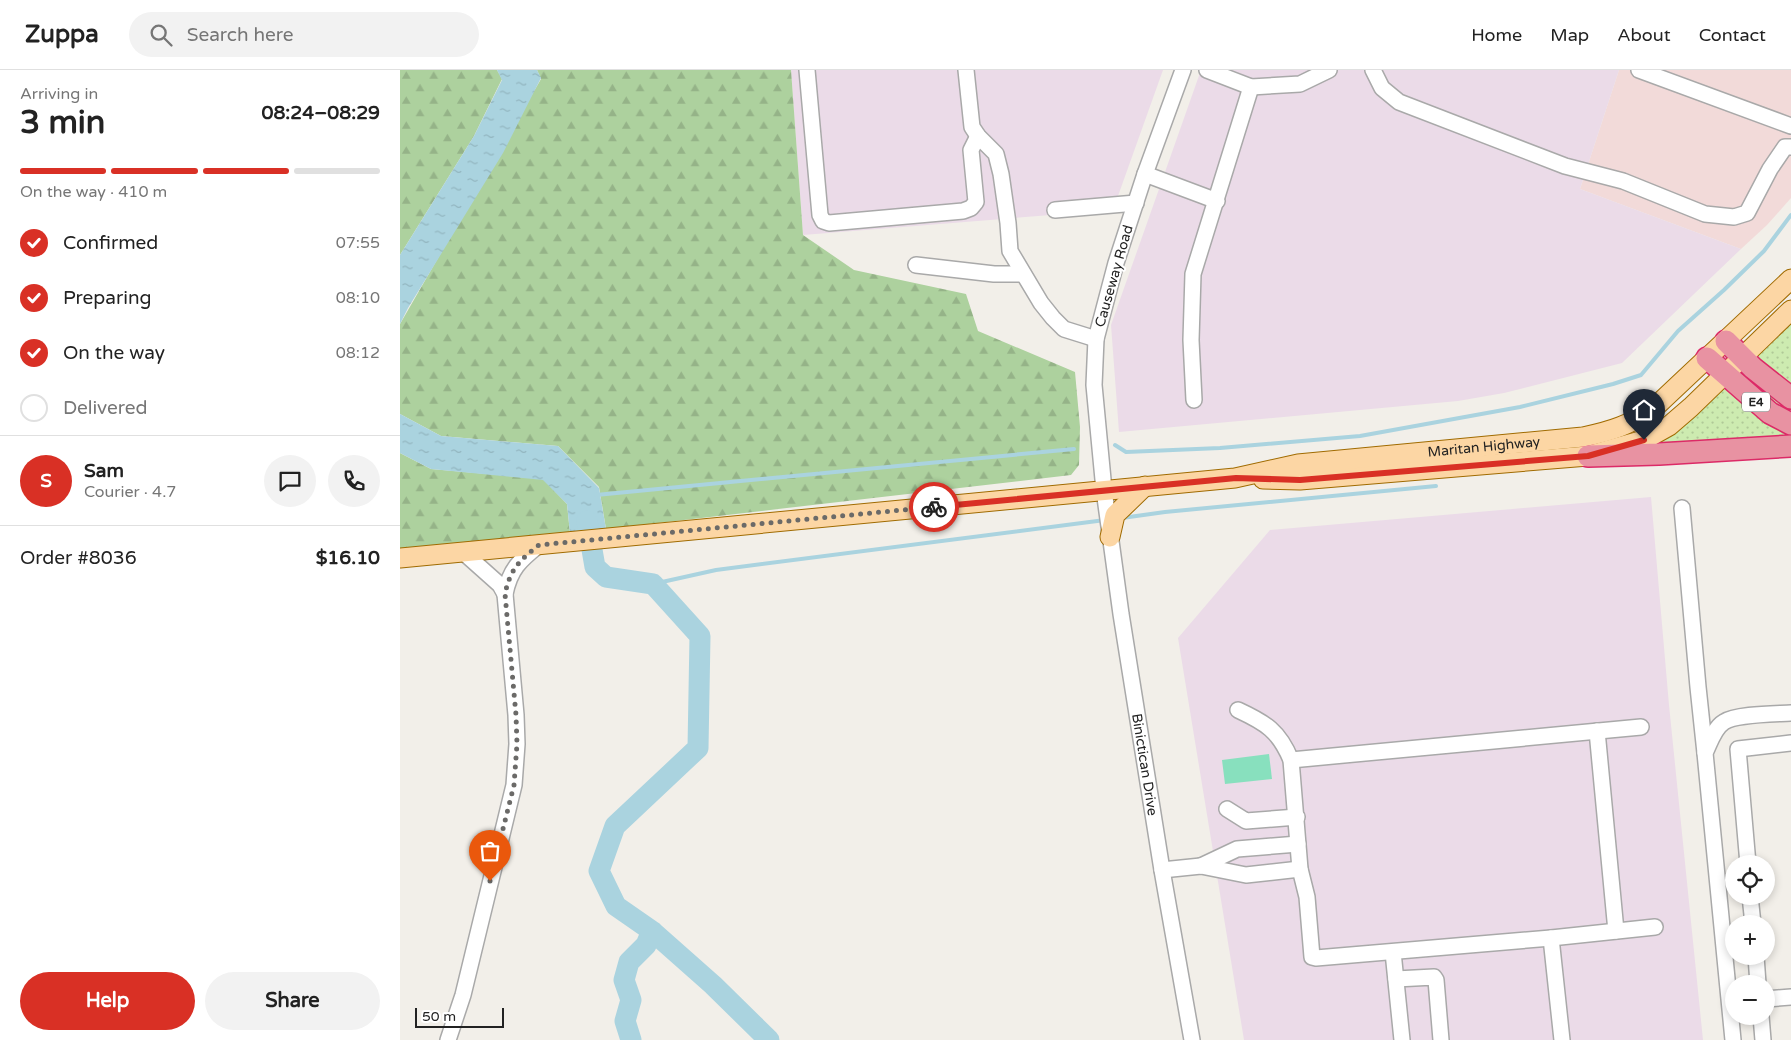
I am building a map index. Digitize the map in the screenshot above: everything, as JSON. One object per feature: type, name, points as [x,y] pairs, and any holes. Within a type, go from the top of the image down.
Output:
[{"type":"highway","name":"E4","points":[[1726,341],[1742,358],[1791,398]]},
{"type":"highway","name":"E4","points":[[1707,358],[1770,413],[1791,424]]},
{"type":"highway","points":[[1588,456],[1791,446]]},
{"type":"main road","name":"Maritan Highway","points":[[1236,478],[1298,464],[1584,437],[1613,431],[1640,418],[1654,408],[1791,279]]},
{"type":"main road","name":"Maritan Highway","points":[[400,558],[1236,478],[1300,480],[1588,456],[1644,440],[1669,426],[1791,310]]},
{"type":"main road","points":[[1110,537],[1115,515],[1145,486]]},
{"type":"street","points":[[807,70],[820,215],[823,220],[829,223],[962,211],[971,208],[976,202],[972,150],[978,136]]},
{"type":"street","points":[[966,70],[972,127],[996,154],[1001,174],[1010,251],[1041,304],[1053,318],[1064,329],[1096,339]]},
{"type":"street","name":"Causeway Road","points":[[1104,490],[1094,385],[1096,339],[1116,263],[1182,70]]},
{"type":"street","points":[[1207,70],[1227,74],[1251,87],[1300,84],[1329,70]]},
{"type":"street","points":[[1373,70],[1382,88],[1400,102],[1565,166],[1636,186],[1705,214],[1734,217],[1748,214],[1770,169],[1785,147],[1791,147]]},
{"type":"street","points":[[1639,70],[1791,126]]},
{"type":"street","points":[[1194,400],[1191,340],[1193,274],[1251,87]]},
{"type":"street","points":[[1145,174],[1217,201]]},
{"type":"street","points":[[1055,210],[1136,203]]},
{"type":"street","points":[[916,265],[994,274],[1023,274]]},
{"type":"street","name":"Binictican Drive","points":[[1104,490],[1120,614],[1192,1040]]},
{"type":"street","points":[[1682,508],[1733,1040]]},
{"type":"street","points":[[448,1040],[462,996],[514,785],[517,744],[516,715],[505,594],[513,570],[524,557],[539,545]]},
{"type":"street","points":[[462,552],[500,585],[505,594]]},
{"type":"street","points":[[1238,710],[1258,719],[1271,728],[1285,745],[1291,760],[1300,869],[1307,897],[1312,957],[1393,952],[1655,927]]},
{"type":"street","points":[[1705,753],[1717,729],[1723,722],[1739,718],[1791,713]]},
{"type":"street","points":[[1291,760],[1641,727]]},
{"type":"street","points":[[1598,731],[1616,931]]},
{"type":"street","points":[[1747,855],[1738,749],[1791,743]]},
{"type":"street","points":[[1227,809],[1246,821],[1297,817]]},
{"type":"street","points":[[1201,866],[1237,849],[1298,844]]},
{"type":"street","points":[[1162,870],[1201,866],[1246,876],[1300,869]]},
{"type":"street","points":[[1551,938],[1562,1040]]},
{"type":"street","points":[[1393,952],[1402,1040]]},
{"type":"street","points":[[1396,979],[1434,977],[1436,980],[1441,1040]]},
{"type":"street","points":[[1775,999],[1791,997]]},
{"type":"street","points":[[1762,1025],[1763,1040]]},
{"type":"shaded area","points":[[791,70],[1163,70],[1113,210],[803,235]]},
{"type":"shaded area","points":[[1201,70],[1619,70],[1580,189],[1741,249],[1622,363],[1504,393],[1458,401],[1119,432],[1111,325]]},
{"type":"shaded area","points":[[1619,70],[1791,70],[1791,198],[1767,225],[1741,249],[1580,189]]},
{"type":"shaded area","points":[[1651,497],[1669,705],[1703,1040],[1244,1040],[1178,638],[1270,530]]},
{"type":"green space","points":[[400,70],[497,70],[502,79],[474,136],[400,255]]},
{"type":"green space","points":[[537,70],[791,70],[803,235],[854,270],[966,294],[978,331],[1075,372],[1080,427],[1079,465],[1071,475],[606,529],[599,487],[558,446],[441,436],[400,414],[400,324],[541,79]]},
{"type":"green space","points":[[1791,320],[1791,388],[1757,359],[1757,356]]},
{"type":"green space","points":[[1748,376],[1791,406],[1791,414],[1782,410],[1747,380]]},
{"type":"green space","points":[[1725,386],[1791,434],[1791,441],[1651,449],[1649,443]]},
{"type":"green space","points":[[400,453],[431,469],[543,479],[567,504],[570,533],[400,549]]},
{"type":"green space","points":[[1269,754],[1272,779],[1225,784],[1222,760]]},
{"type":"water","points":[[497,70],[537,70],[541,78],[503,153],[400,324],[400,255],[474,136],[502,80]]},
{"type":"water","points":[[400,414],[441,436],[558,446],[599,488],[606,529],[570,533],[567,504],[543,480],[431,469],[400,453]]},
{"type":"waterway","points":[[1115,445],[1126,452],[1220,448],[1360,436],[1520,407],[1613,384],[1641,375],[1678,331],[1764,251],[1791,215]]},
{"type":"waterway","points":[[596,495],[1074,449]]},
{"type":"waterway","points":[[1122,518],[1165,512],[1436,486]]},
{"type":"waterway","points":[[653,584],[716,570],[1105,520]]},
{"type":"waterway","points":[[587,521],[595,567],[606,577],[653,584],[700,636],[698,748],[615,826],[599,871],[616,906],[652,931],[713,985],[769,1040]]},
{"type":"waterway","points":[[631,1040],[625,1021],[631,1000],[624,980],[629,962],[646,945],[652,931]]},
{"type":"way so far","points":[[490,881],[514,785],[517,744],[505,594],[513,570],[524,557],[539,545],[934,507]]},
{"type":"route","points":[[934,507],[1073,492],[1236,478],[1300,480],[1588,456],[1644,440]]}]
